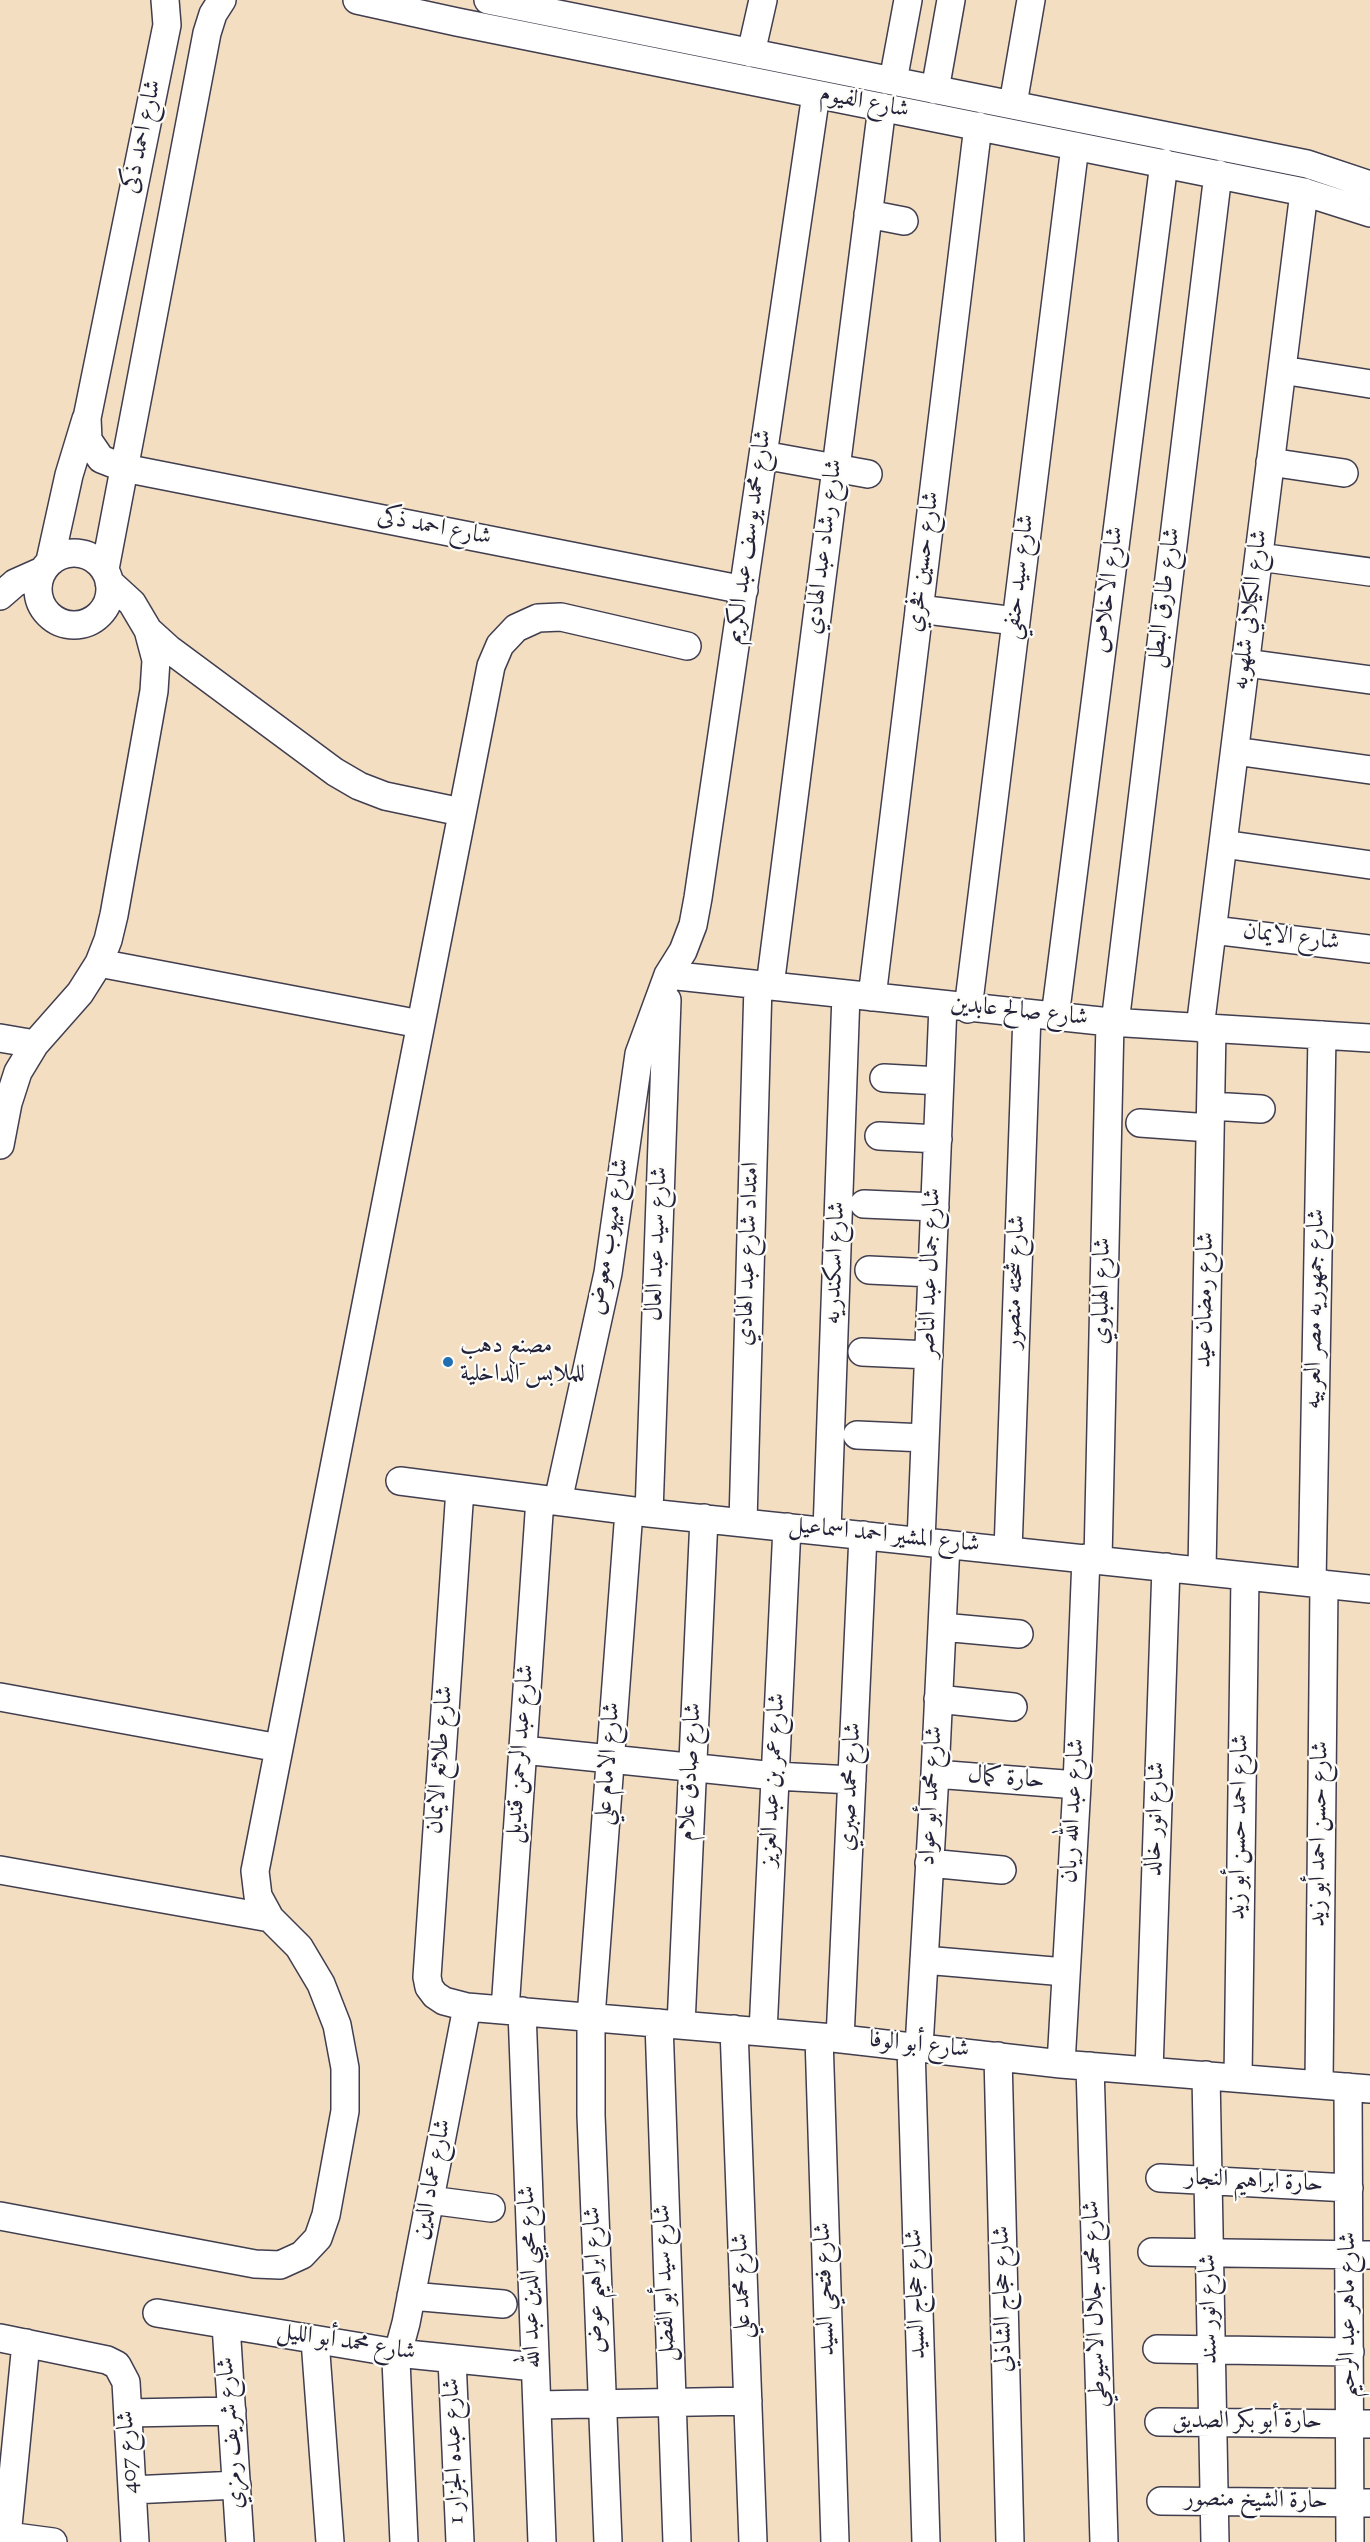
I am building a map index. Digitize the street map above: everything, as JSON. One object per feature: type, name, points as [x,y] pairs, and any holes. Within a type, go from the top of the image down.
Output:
[{"type":"street","name":"شارع احمد ذكى","points":[[165,0],[167,25],[87,418],[88,440],[101,459],[124,468],[744,590]]},
{"type":"street","name":"شارع احمد ذكى","points":[[124,468],[207,33],[213,14],[222,0]]},
{"type":"street","name":"شارع الفيوم","points":[[357,0],[1304,192],[1370,213]]},
{"type":"street","points":[[751,53],[763,0]]},
{"type":"street","points":[[893,81],[909,0]]},
{"type":"street","points":[[935,90],[951,0]]},
{"type":"street","points":[[1013,104],[1031,0]]},
{"type":"street","name":"شارع الفيوم","points":[[495,1],[575,9],[751,53],[1307,164],[1370,184]]},
{"type":"street","name":"شارع محمد يوسف عبد الكريم","points":[[668,975],[683,951],[693,925],[816,94]]},
{"type":"street","name":"شارع رشاد عبد الهادي","points":[[764,986],[836,468],[882,107]]},
{"type":"street","name":"شارع حسين فخري","points":[[859,996],[920,609],[978,126]]},
{"type":"street","name":"شارع سيد حنفي","points":[[956,1007],[1015,621],[1075,146]]},
{"type":"street","name":"شارع الاخلاص","points":[[1055,1017],[1164,163]]},
{"type":"street","name":"شارع طارق البطل","points":[[1113,1023],[1218,174]]},
{"type":"street","name":"شارع الكيلاني شلهوبه","points":[[1206,1028],[1213,930],[1223,844],[1304,192]]},
{"type":"street","points":[[868,214],[904,221]]},
{"type":"street","points":[[1282,370],[1370,384]]},
{"type":"street","points":[[87,418],[69,475],[46,566],[37,583],[40,602],[51,618],[62,624],[81,624],[99,616],[107,606],[110,594],[107,575],[124,468]]},
{"type":"street","points":[[763,455],[868,474]]},
{"type":"street","points":[[1270,462],[1344,473]]},
{"type":"street","points":[[0,596],[15,583],[64,554],[79,553],[94,558],[132,603],[148,630],[156,660],[154,691],[108,940],[99,963],[81,993],[35,1044],[18,1072],[8,1103],[0,1145]]},
{"type":"street","points":[[1259,557],[1370,572]]},
{"type":"street","points":[[920,609],[1015,621]]},
{"type":"street","points":[[0,2216],[255,2264],[280,2265],[302,2255],[318,2238],[326,2215],[345,2111],[345,2068],[337,2025],[321,1984],[299,1947],[270,1918],[258,1896],[255,1871],[491,666],[500,645],[516,628],[538,618],[561,617],[687,646]]},
{"type":"street","points":[[148,630],[176,655],[335,772],[359,786],[385,796],[461,812]]},
{"type":"street","points":[[1246,663],[1370,680]]},
{"type":"street","points":[[1234,751],[1370,770]]},
{"type":"street","points":[[1223,844],[1370,864]]},
{"type":"street","name":"شارع الايمان","points":[[1213,930],[1370,949]]},
{"type":"street","points":[[99,963],[420,1023]]},
{"type":"street","name":"شارع صالح عابدين","points":[[668,975],[1113,1023],[1370,1038]]},
{"type":"street","name":"شارع ميهوب معوض","points":[[549,1500],[608,1273],[639,1054],[668,975]]},
{"type":"street","name":"شارع سيد عبد العال","points":[[639,1512],[668,975]]},
{"type":"street","name":"امتداد شارع عبد الهادي","points":[[743,1522],[764,986]]},
{"type":"street","name":"شارع اسكندريه","points":[[827,1531],[859,996]]},
{"type":"street","name":"شارع جمال عبد الناصر","points":[[934,1543],[925,1438],[940,1081],[956,1007]]},
{"type":"street","name":"شارع شحته منصور","points":[[1008,1551],[1026,1014]]},
{"type":"street","name":"شارع الهلباوي","points":[[1092,1559],[1113,1023]]},
{"type":"street","name":"شارع رمضان عيد","points":[[1202,1571],[1210,1117],[1206,1028]]},
{"type":"street","name":"شارع جمهوريه مصر العربيه","points":[[1318,1583],[1322,1035]]},
{"type":"street","points":[[0,1038],[35,1044]]},
{"type":"street","points":[[884,1078],[940,1081]]},
{"type":"street","points":[[1140,1123],[1210,1117],[1261,1109]]},
{"type":"street","points":[[879,1136],[938,1139]]},
{"type":"street","points":[[864,1204],[935,1207]]},
{"type":"street","points":[[869,1270],[932,1273]]},
{"type":"street","points":[[862,1352],[929,1355]]},
{"type":"street","points":[[857,1435],[925,1438]]},
{"type":"street","name":"شارع المشير احمد اسماعيل","points":[[400,1481],[639,1512],[1370,1589]]},
{"type":"street","name":"شارع طلائع الايمان","points":[[460,1489],[427,1977],[429,1987],[435,1995],[444,2001],[467,2007]]},
{"type":"street","name":"شارع عبد الرحمن قنديل","points":[[513,2011],[523,1750],[549,1500]]},
{"type":"street","name":"شارع الامام علي","points":[[591,2017],[611,1759],[639,1512]]},
{"type":"street","name":"شارع صادق علام","points":[[670,2024],[692,1768],[704,1518]]},
{"type":"street","name":"شارع عمر بن عبد العزيز","points":[[763,2032],[787,1527]]},
{"type":"street","name":"شارع محمد صبري","points":[[830,2038],[852,1780],[863,1535]]},
{"type":"street","name":"شارع محمد أبو عواد","points":[[915,2047],[924,1960],[942,1627],[934,1543]]},
{"type":"street","name":"شارع عبد الله ريان","points":[[1061,2064],[1092,1559]]},
{"type":"street","name":"شارع انور خالد","points":[[1149,2071],[1166,1567]]},
{"type":"street","name":"شارع احمد حسن أبو زيد","points":[[1238,2078],[1245,1576]]},
{"type":"street","name":"شارع حسن احمد أبو زيد","points":[[1318,1583],[1319,2084]]},
{"type":"street","points":[[942,1627],[1019,1634]]},
{"type":"street","points":[[0,1697],[279,1748]]},
{"type":"street","points":[[938,1699],[1013,1707]]},
{"type":"street","points":[[523,1750],[775,1776],[852,1780]]},
{"type":"street","name":"حارة كمال","points":[[935,1774],[1077,1785]]},
{"type":"street","points":[[929,1863],[1002,1870]]},
{"type":"street","points":[[0,1870],[270,1918]]},
{"type":"street","points":[[924,1960],[1065,1972]]},
{"type":"street","name":"شارع أبو الوفا","points":[[467,2007],[830,2038],[1061,2064],[1359,2088]]},
{"type":"street","name":"شارع عماد الدين","points":[[404,2542],[397,2354],[411,2296],[467,2007]]},
{"type":"street","name":"شارع محيي الدين عبد الله","points":[[513,2011],[535,2367],[542,2542]]},
{"type":"street","name":"شارع ابراهيم عوض","points":[[591,2017],[591,2115],[608,2542]]},
{"type":"street","name":"شارع سيد أبو الفضل","points":[[670,2024],[671,2404],[677,2542]]},
{"type":"street","name":"شارع محمد علي","points":[[734,2030],[753,2542]]},
{"type":"street","name":"شارع فتحي السيد","points":[[830,2038],[835,2542]]},
{"type":"street","name":"شارع حجاج السيد","points":[[915,2047],[926,2542]]},
{"type":"street","name":"شارع حجاج الشاذلي","points":[[998,2056],[1010,2542]]},
{"type":"street","name":"شارع محمد جلال الاسيوطي","points":[[1090,2066],[1104,2542]]},
{"type":"street","name":"شارع انور سند","points":[[1206,2075],[1215,2542]]},
{"type":"street","name":"شارع ماهر عبد الرحيم","points":[[1350,2542],[1360,2503],[1357,2356],[1360,2255],[1349,2188],[1359,2088]]},
{"type":"street","name":"حارة ابراهيم النجار","points":[[1160,2178],[1349,2188]]},
{"type":"street","points":[[430,2200],[491,2208]]},
{"type":"street","points":[[1152,2252],[1360,2255]]},
{"type":"street","points":[[411,2296],[502,2304]]},
{"type":"street","name":"شارع محمد أبو الليل","points":[[157,2313],[397,2354],[535,2367]]},
{"type":"street","name":"شارع شريف رمزي","points":[[226,2325],[240,2542]]},
{"type":"street","points":[[0,2338],[27,2343],[4,2535],[52,2542]]},
{"type":"street","points":[[315,2340],[330,2542]]},
{"type":"street","name":"شارع 407","points":[[27,2343],[106,2360],[117,2365],[126,2382],[135,2542]]},
{"type":"street","points":[[1157,2349],[1357,2356]]},
{"type":"street","name":"شارع عبده الجزار 1","points":[[452,2359],[460,2542]]},
{"type":"street","points":[[537,2405],[748,2401]]},
{"type":"street","points":[[128,2413],[232,2411]]},
{"type":"street","name":"حارة أبو بكر الصديق","points":[[1159,2422],[1360,2424]]},
{"type":"street","points":[[132,2490],[237,2485]]},
{"type":"street","name":"حارة الشيخ منصور","points":[[1161,2500],[1360,2503]]},
{"type":"place","name":"مصنع دهب للملابس الداخلية","points":[[448,1362]]}]
